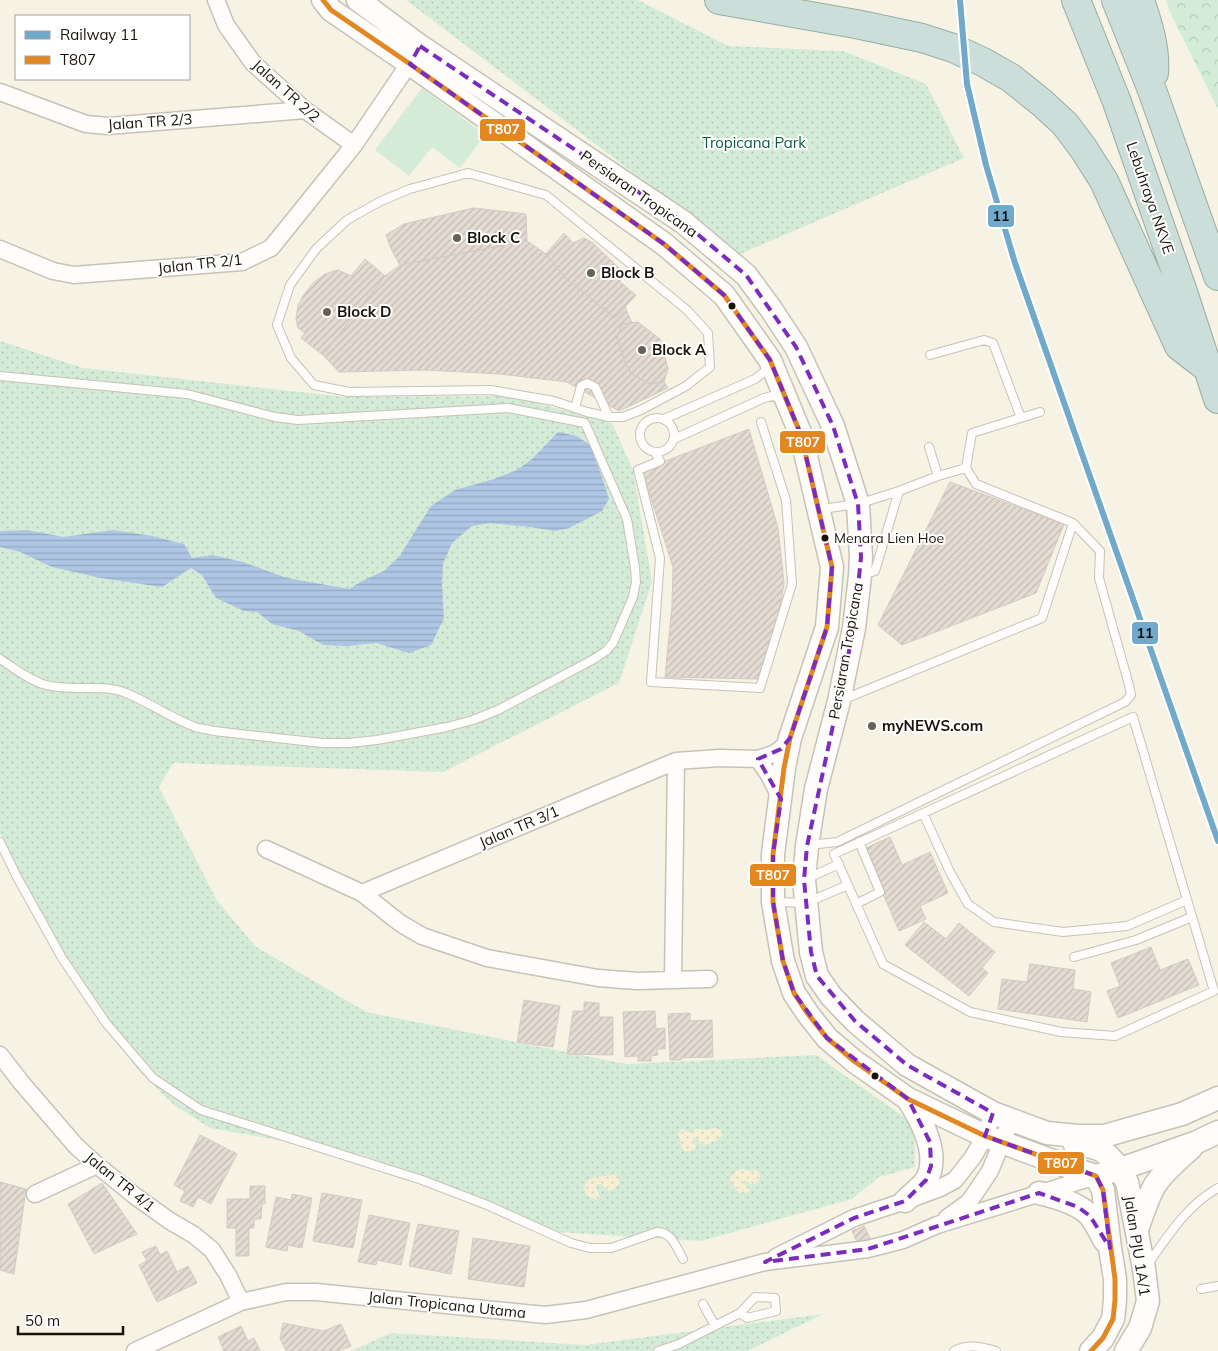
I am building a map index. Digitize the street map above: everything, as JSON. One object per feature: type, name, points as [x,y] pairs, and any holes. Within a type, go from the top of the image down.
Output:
[{"type":"highway","points":[[719,0],[856,24],[922,38],[953,48],[1011,78],[1065,124],[1083,148],[1104,181],[1179,346],[1209,369]]},
{"type":"highway","name":"Lebuhraya NKVE","points":[[1076,0],[1120,111],[1218,399]]},
{"type":"highway","points":[[1116,0],[1152,90],[1218,276]]},
{"type":"highway","points":[[1140,0],[1153,43],[1155,71],[1152,90]]},
{"type":"main road","name":"Persiaran Tropicana","points":[[323,0],[331,10],[415,55],[683,222],[746,275],[771,308],[796,347],[833,426],[858,504],[861,557],[854,628],[839,701],[816,789],[804,880],[811,952],[817,976],[831,996],[855,1021],[907,1066],[1002,1116],[1047,1133],[1104,1136],[1182,1114],[1218,1098]]},
{"type":"main road","name":"Persiaran Tropicana","points":[[358,0],[415,55],[664,244],[724,295],[770,360],[801,435],[832,567],[827,626],[790,738],[784,768],[773,854],[773,902],[783,960],[794,993],[827,1038],[854,1061],[908,1100],[993,1139],[1108,1168]]},
{"type":"main road","points":[[905,1201],[926,1180],[931,1166],[930,1142],[908,1100]]},
{"type":"main road","points":[[1108,1168],[1123,1147],[1145,1132],[1182,1114]]},
{"type":"main road","points":[[1108,1168],[1197,1142],[1218,1132]]},
{"type":"main road","points":[[1047,1133],[1077,1144],[1097,1148],[1105,1153],[1108,1168]]},
{"type":"main road","points":[[1137,1230],[1155,1184],[1197,1142]]},
{"type":"main road","name":"Jalan PJU 1A/1","points":[[1091,1351],[1103,1338],[1113,1318],[1115,1300],[1115,1279],[1103,1190],[1108,1168],[1126,1182],[1137,1230],[1148,1301],[1140,1328],[1126,1351]]},
{"type":"main road","points":[[1039,1193],[1054,1196],[1078,1207],[1090,1216],[1110,1248]]},
{"type":"street","name":"Jalan TR 2/2","points":[[216,0],[226,25],[253,63],[305,110],[354,145]]},
{"type":"street","name":"Jalan TR 2/1","points":[[0,249],[52,271],[74,275],[242,262],[271,248],[354,145],[415,55]]},
{"type":"street","name":"Jalan TR 2/3","points":[[0,92],[86,124],[108,126],[305,110]]},
{"type":"street","points":[[781,799],[769,775],[758,760],[781,749],[790,738]]},
{"type":"street","name":"Jalan TR 3/1","points":[[362,893],[676,761],[720,758],[758,760]]},
{"type":"street","points":[[673,979],[676,761]]},
{"type":"street","points":[[266,849],[362,893],[400,923],[422,936],[487,958],[598,978],[637,981],[709,979]]},
{"type":"street","name":"Jalan TR 4/1","points":[[0,1056],[76,1146],[134,1196],[170,1222],[194,1235],[212,1250],[228,1275],[241,1302]]},
{"type":"street","name":"Jalan Tropicana Utama","points":[[937,1225],[969,1202],[993,1166],[993,1139],[1002,1116]]},
{"type":"street","name":"Jalan Tropicana Utama","points":[[765,1262],[854,1218],[940,1188],[955,1180],[993,1139]]},
{"type":"street","points":[[35,1194],[97,1165]]},
{"type":"street","name":"Jalan Tropicana Utama","points":[[135,1351],[241,1302],[286,1292],[316,1292],[545,1315],[586,1310],[765,1262],[868,1249],[902,1240],[937,1225],[1039,1193],[1108,1168]]},
{"type":"lane","points":[[468,173],[546,195],[687,310],[708,334],[710,366],[686,386],[641,410],[623,417],[610,416],[575,408],[554,400],[491,390],[349,392],[314,385],[291,358],[277,325],[290,284],[316,249],[347,220],[410,189],[468,173]]},
{"type":"lane","points":[[930,355],[984,340],[992,343],[1021,418]]},
{"type":"lane","points":[[664,419],[755,379],[764,372],[770,360]]},
{"type":"lane","points":[[0,376],[187,394],[267,415],[298,420],[508,408],[585,423],[627,519],[636,582],[633,597],[613,643],[606,651],[594,659],[498,710],[474,720],[377,740],[322,743],[197,728],[126,693],[107,688],[47,686],[35,681],[0,659]]},
{"type":"lane","points":[[575,408],[581,386],[587,383],[595,387],[610,416]]},
{"type":"lane","points":[[674,439],[674,433],[669,423],[664,419],[658,418],[647,421],[642,425],[639,436],[641,442],[649,451],[661,452],[667,449],[674,439],[764,398],[772,396],[786,401]]},
{"type":"lane","points":[[641,410],[647,421]]},
{"type":"lane","points":[[807,846],[837,842],[1125,702],[1131,695],[1130,685],[1099,578],[1100,551],[1073,523],[976,484],[966,468],[972,433],[1040,412]]},
{"type":"lane","points":[[655,452],[660,461],[638,470],[660,558],[651,682],[760,688],[792,584],[786,500],[761,422]]},
{"type":"lane","points":[[929,447],[938,476]]},
{"type":"lane","points":[[819,510],[858,504],[966,468]]},
{"type":"lane","points":[[860,576],[875,571],[899,491]]},
{"type":"lane","points":[[839,701],[1042,618],[1073,523]]},
{"type":"lane","points":[[1133,717],[1214,991],[1115,1036],[1061,1032],[970,1012],[883,964],[834,854],[923,813],[1133,717]]},
{"type":"lane","points":[[923,813],[950,872],[968,904],[994,922],[1063,932],[1127,926],[1187,900]]},
{"type":"lane","points":[[0,842],[17,877],[62,958],[106,1023],[153,1078],[201,1110],[422,1180],[487,1205],[571,1243],[590,1248],[611,1248],[656,1232],[662,1232],[672,1239],[683,1258]]},
{"type":"lane","points":[[856,904],[880,892],[859,842]]},
{"type":"lane","points":[[772,879],[804,880],[839,864]]},
{"type":"lane","points":[[773,902],[806,903],[848,885]]},
{"type":"lane","points":[[1074,957],[1136,940],[1192,916]]},
{"type":"lane","points":[[1144,1269],[1181,1218],[1205,1195],[1218,1188]]},
{"type":"lane","points":[[1201,1289],[1218,1286]]},
{"type":"lane","points":[[658,1351],[679,1344],[740,1313],[754,1297],[775,1298],[776,1311],[747,1318],[740,1313]]},
{"type":"lane","points":[[703,1304],[715,1326]]},
{"type":"lane","points":[[954,1351],[969,1346],[996,1351]]},
{"type":"highlighted area","points":[[420,46],[683,222],[746,275],[796,347],[833,426],[858,504],[861,557],[854,628],[807,846],[804,880],[811,952],[817,976],[855,1021],[907,1065],[993,1113],[985,1136],[1096,1176],[1103,1190],[1110,1248],[1090,1216],[1078,1207],[1039,1193],[868,1249],[765,1262],[854,1218],[905,1201],[926,1180],[931,1166],[930,1142],[908,1099],[827,1038],[794,993],[783,961],[773,902],[773,854],[781,799],[758,759],[781,749],[790,738],[827,627],[832,567],[801,435],[770,360],[724,295],[664,244],[410,64]]},
{"type":"green space","name":"Tropicana Park","points":[[406,0],[638,0],[728,46],[843,51],[926,84],[964,158],[740,254]]},
{"type":"green space","points":[[1166,0],[1218,0],[1218,109],[1169,10]]},
{"type":"green space","points":[[422,88],[485,135],[460,168],[432,147],[409,176],[375,150]]},
{"type":"green space","points":[[0,341],[83,368],[345,397],[511,396],[612,423],[633,470],[652,582],[619,683],[443,772],[173,763],[159,787],[216,899],[255,946],[366,1012],[626,1064],[816,1055],[914,1124],[915,1167],[879,1177],[852,1199],[701,1241],[557,1232],[363,1155],[210,1128],[173,1104],[138,1070],[76,988],[0,833]]},
{"type":"green space","points":[[823,1314],[748,1351],[351,1351],[391,1333],[585,1345]]},
{"type":"sand","points":[[682,1129],[691,1133],[697,1129],[707,1130],[719,1129],[723,1134],[718,1139],[710,1144],[701,1144],[698,1139],[694,1138],[695,1149],[684,1151],[678,1133]]},
{"type":"sand","points":[[737,1170],[756,1170],[760,1176],[755,1184],[744,1181],[744,1184],[750,1189],[749,1192],[739,1193],[730,1179]]},
{"type":"sand","points":[[615,1175],[619,1178],[619,1184],[614,1189],[609,1191],[602,1184],[598,1184],[596,1187],[600,1198],[596,1200],[587,1196],[585,1184],[592,1178]]},
{"type":"water","points":[[558,432],[577,436],[590,445],[609,499],[602,511],[569,528],[555,531],[490,523],[472,526],[452,543],[443,564],[444,618],[431,645],[409,653],[376,643],[347,646],[323,645],[299,631],[272,624],[257,612],[244,611],[216,598],[202,575],[191,568],[162,587],[101,578],[52,567],[20,552],[0,547],[0,531],[27,530],[63,537],[113,530],[152,536],[184,544],[192,558],[212,555],[243,562],[287,578],[349,589],[384,571],[399,557],[431,506],[455,490],[494,479],[517,470],[532,459]]},
{"type":"building","name":"Block C","points":[[474,208],[526,214],[527,241],[400,265],[386,235],[404,224]]},
{"type":"building","name":"Block B","points":[[564,233],[573,243],[584,238],[593,243],[621,270],[620,282],[636,295],[615,318],[564,277],[546,254]]},
{"type":"building","points":[[527,241],[546,254],[564,277],[615,318],[625,307],[632,323],[622,324],[617,337],[624,360],[631,373],[650,384],[664,382],[668,388],[619,411],[567,382],[500,374],[425,370],[339,372],[323,355],[385,276],[400,265]]},
{"type":"building","name":"Block D","points":[[365,259],[385,276],[323,355],[301,338],[305,333],[298,328],[296,318],[298,305],[313,283],[325,274],[338,270],[351,276]]},
{"type":"building","name":"Block A","points":[[638,322],[660,339],[668,369],[664,382],[650,384],[631,373],[624,360],[617,337],[622,324]]},
{"type":"building","points":[[749,429],[778,528],[784,583],[778,620],[758,679],[665,677],[672,606],[673,567],[642,470]]},
{"type":"building","points":[[950,482],[1064,524],[1036,593],[902,645],[878,625]]},
{"type":"building","points":[[890,837],[902,865],[930,852],[948,893],[920,906],[926,919],[899,931],[864,849]]},
{"type":"building","points":[[924,922],[946,939],[959,923],[995,952],[982,968],[988,973],[969,996],[905,945]]},
{"type":"building","points":[[1151,947],[1160,970],[1188,959],[1199,985],[1118,1018],[1107,991],[1120,986],[1111,963]]},
{"type":"building","points":[[1030,964],[1075,970],[1073,989],[1091,992],[1087,1022],[998,1009],[1002,979],[1027,982]]},
{"type":"building","points":[[524,1000],[560,1006],[553,1047],[517,1042]]},
{"type":"building","points":[[584,1002],[599,1003],[599,1017],[613,1017],[613,1055],[567,1054],[573,1011],[584,1011]]},
{"type":"building","points":[[655,1011],[656,1029],[665,1028],[665,1049],[657,1049],[658,1055],[651,1056],[651,1061],[638,1061],[638,1056],[625,1057],[623,1012]]},
{"type":"building","points":[[690,1013],[690,1021],[712,1020],[713,1057],[670,1060],[668,1014]]},
{"type":"building","points":[[200,1135],[237,1154],[211,1204],[198,1197],[193,1207],[180,1201],[185,1191],[174,1185]]},
{"type":"building","points":[[0,1182],[26,1189],[14,1274],[0,1270]]},
{"type":"building","points":[[102,1183],[137,1234],[94,1254],[68,1204]]},
{"type":"building","points":[[250,1186],[265,1186],[265,1204],[262,1204],[261,1219],[254,1219],[254,1228],[249,1228],[249,1256],[236,1256],[236,1228],[227,1228],[227,1199],[250,1199]]},
{"type":"building","points":[[322,1193],[362,1200],[353,1248],[313,1241]]},
{"type":"building","points":[[292,1194],[312,1198],[302,1248],[288,1245],[287,1251],[266,1247],[276,1197],[291,1200]]},
{"type":"building","points":[[369,1215],[410,1223],[401,1265],[377,1260],[376,1265],[358,1262]]},
{"type":"building","points":[[418,1224],[459,1231],[451,1274],[409,1266]]},
{"type":"building","points":[[864,1226],[870,1238],[858,1244],[852,1231]]},
{"type":"building","points":[[473,1238],[530,1246],[524,1287],[468,1279]]},
{"type":"building","points":[[156,1246],[160,1255],[167,1251],[177,1272],[188,1266],[197,1283],[157,1302],[139,1265],[147,1261],[142,1252]]},
{"type":"building","points":[[283,1323],[324,1331],[341,1324],[351,1346],[339,1351],[286,1351],[280,1338]]},
{"type":"building","points":[[241,1326],[248,1341],[254,1338],[260,1351],[224,1351],[218,1337]]},
{"type":"rail line","name":"11","points":[[960,0],[967,84],[986,165],[1015,263],[1218,841]]},
{"type":"transit line","name":"T807","points":[[323,0],[331,10],[664,244],[724,295],[770,360],[801,435],[832,567],[827,627],[790,738],[784,768],[773,854],[773,902],[783,961],[794,993],[827,1038],[854,1061],[908,1099],[985,1136],[1096,1176],[1103,1190],[1115,1279],[1115,1300],[1113,1319],[1103,1338],[1091,1351]]},
{"type":"place","name":"Block C","points":[[457,238]]},
{"type":"place","name":"Block B","points":[[591,273]]},
{"type":"place","name":"Block D","points":[[327,312]]},
{"type":"place","name":"Block A","points":[[642,350]]},
{"type":"place","name":"Menara Lien Hoe","points":[[825,538]]},
{"type":"place","name":"myNEWS.com","points":[[872,726]]}]
